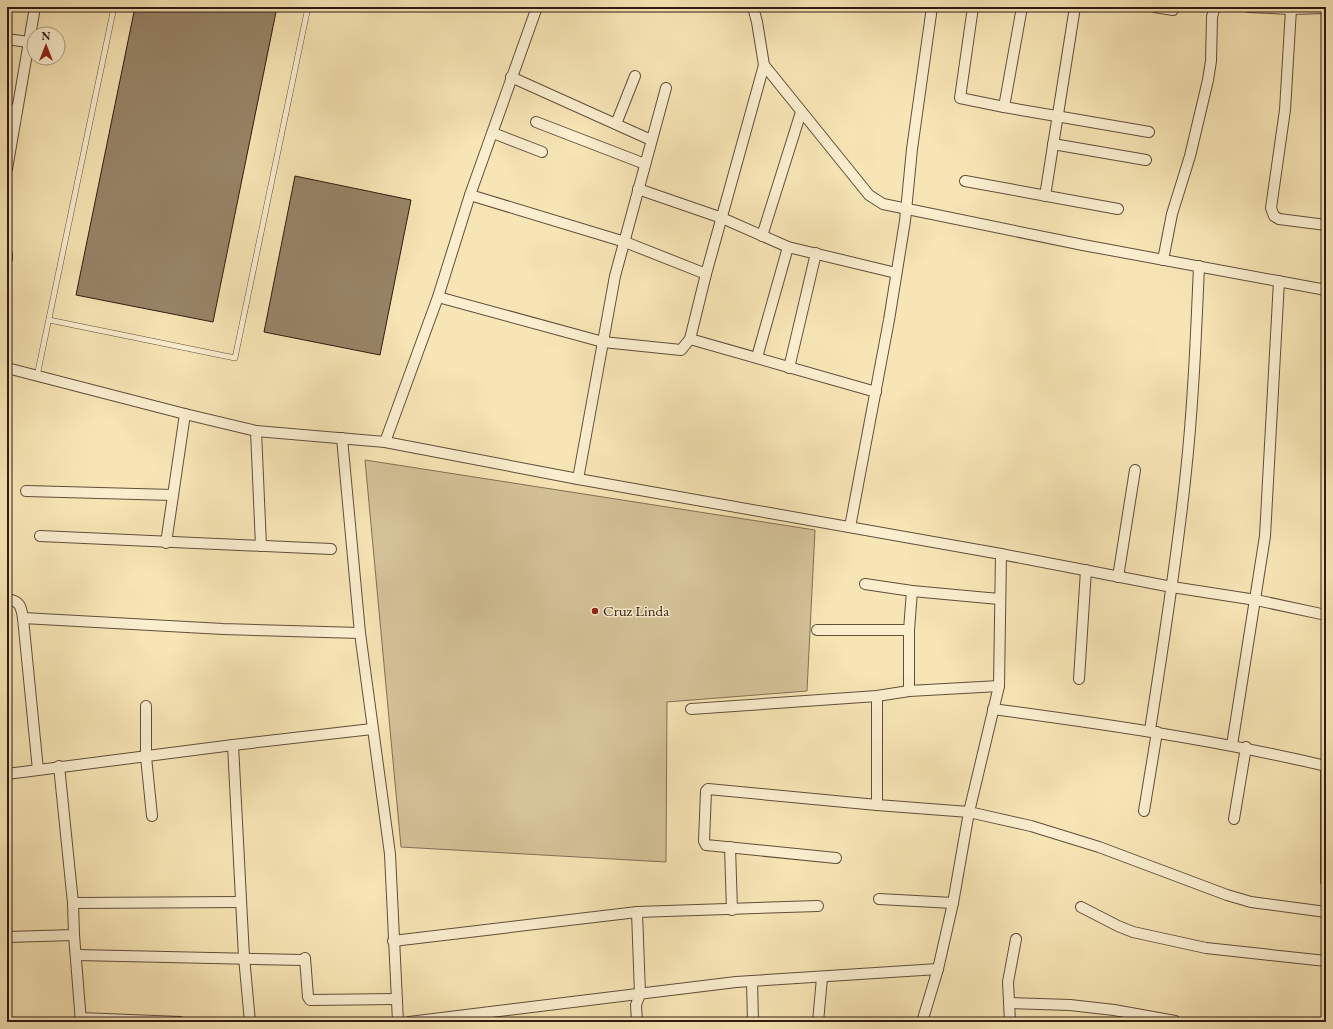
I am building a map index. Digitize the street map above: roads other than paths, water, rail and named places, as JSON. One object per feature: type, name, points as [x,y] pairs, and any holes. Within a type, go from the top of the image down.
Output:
[{"type":"street","points":[[31,26],[35,7]]},
{"type":"street","points":[[385,442],[438,297],[470,194],[537,7]]},
{"type":"street","points":[[438,297],[603,342],[681,350],[690,340],[706,274],[764,65],[753,7]]},
{"type":"street","points":[[850,527],[876,392],[896,273],[932,7]]},
{"type":"street","points":[[973,7],[960,98],[1149,132]]},
{"type":"street","points":[[1004,107],[1022,7]]},
{"type":"street","points":[[1045,196],[1075,7]]},
{"type":"street","points":[[1155,7],[1173,10]]},
{"type":"street","points":[[1163,260],[1172,214],[1202,111],[1211,61],[1212,17],[1214,9],[1217,7]]},
{"type":"street","points":[[1249,7],[1291,10],[1326,8]]},
{"type":"street","points":[[1291,10],[1285,110],[1271,208],[1274,216],[1279,219],[1326,225]]},
{"type":"street","points":[[7,39],[26,42]]},
{"type":"street","points":[[7,169],[12,109],[26,50]]},
{"type":"street","points":[[764,65],[869,195],[883,204],[905,210],[1326,290]]},
{"type":"street","points":[[616,124],[635,76]]},
{"type":"street","points":[[511,77],[651,140]]},
{"type":"street","points":[[578,479],[615,276],[666,88]]},
{"type":"street","points":[[762,236],[801,112]]},
{"type":"street","points":[[536,122],[645,164]]},
{"type":"street","points":[[493,133],[542,152]]},
{"type":"street","points":[[1053,144],[1146,160]]},
{"type":"street","points":[[966,181],[1118,210]]},
{"type":"street","points":[[638,189],[722,218],[788,247],[896,273]]},
{"type":"street","points":[[470,194],[625,242],[706,274]]},
{"type":"street","points":[[757,357],[788,247]]},
{"type":"street","points":[[789,368],[816,253]]},
{"type":"street","points":[[7,254],[7,259]]},
{"type":"street","points":[[1144,811],[1186,480],[1199,266]]},
{"type":"street","points":[[1232,745],[1265,536],[1279,281]]},
{"type":"street","points":[[690,340],[757,357],[789,368],[876,392]]},
{"type":"street","points":[[7,368],[256,431],[385,442],[578,479],[1001,554],[1172,587],[1256,600],[1326,615]]},
{"type":"street","points":[[166,543],[185,414]]},
{"type":"street","points":[[256,431],[261,546]]},
{"type":"street","points":[[342,438],[360,633],[390,854],[398,1022]]},
{"type":"street","points":[[1118,577],[1135,470]]},
{"type":"street","points":[[26,491],[173,495]]},
{"type":"street","points":[[40,536],[166,543],[331,549]]},
{"type":"street","points":[[922,1022],[938,969],[953,903],[969,812],[999,686],[999,600],[1001,554]]},
{"type":"street","points":[[1079,679],[1086,570]]},
{"type":"street","points":[[865,584],[912,591],[999,600]]},
{"type":"street","points":[[909,691],[909,630],[912,591]]},
{"type":"street","points":[[7,599],[16,600],[20,604],[23,618],[38,770]]},
{"type":"street","points":[[23,618],[223,629],[360,633]]},
{"type":"street","points":[[817,630],[909,630]]},
{"type":"street","points":[[691,709],[877,696],[909,691],[999,686]]},
{"type":"street","points":[[876,805],[877,696]]},
{"type":"street","points":[[146,706],[146,756],[152,816]]},
{"type":"street","points":[[993,709],[1154,731],[1246,747],[1326,764],[1326,882]]},
{"type":"street","points":[[7,774],[59,766],[233,745],[372,730]]},
{"type":"street","points":[[233,745],[244,958],[250,1022]]},
{"type":"street","points":[[1234,819],[1246,747]]},
{"type":"street","points":[[59,766],[73,903],[81,1020],[180,1022]]},
{"type":"street","points":[[836,858],[706,845],[704,841],[706,794],[708,790],[969,812],[1031,826],[1099,847],[1227,895],[1251,902],[1326,912]]},
{"type":"street","points":[[730,847],[732,910]]},
{"type":"street","points":[[879,899],[953,903]]},
{"type":"street","points":[[73,903],[241,902]]},
{"type":"street","points":[[393,941],[638,912],[818,906]]},
{"type":"street","points":[[1081,907],[1118,926],[1192,945],[1326,961]]},
{"type":"street","points":[[637,1022],[636,1005],[640,994],[638,912]]},
{"type":"street","points":[[7,937],[74,935]]},
{"type":"street","points":[[1010,1022],[1010,969],[1016,939]]},
{"type":"street","points":[[77,955],[303,960],[304,958],[308,997],[313,1001],[396,999]]},
{"type":"street","points":[[409,1022],[752,981],[822,978],[938,969]]},
{"type":"street","points":[[818,1022],[822,978]]},
{"type":"street","points":[[752,981],[753,1022]]},
{"type":"street","points":[[1009,1003],[1070,1005],[1114,1010],[1175,1021]]},
{"type":"lane","points":[[37,376],[114,7]]},
{"type":"lane","points":[[48,320],[235,358],[308,7]]},
{"type":"place","name":"Cruz Linda","points":[[595,611]]}]
